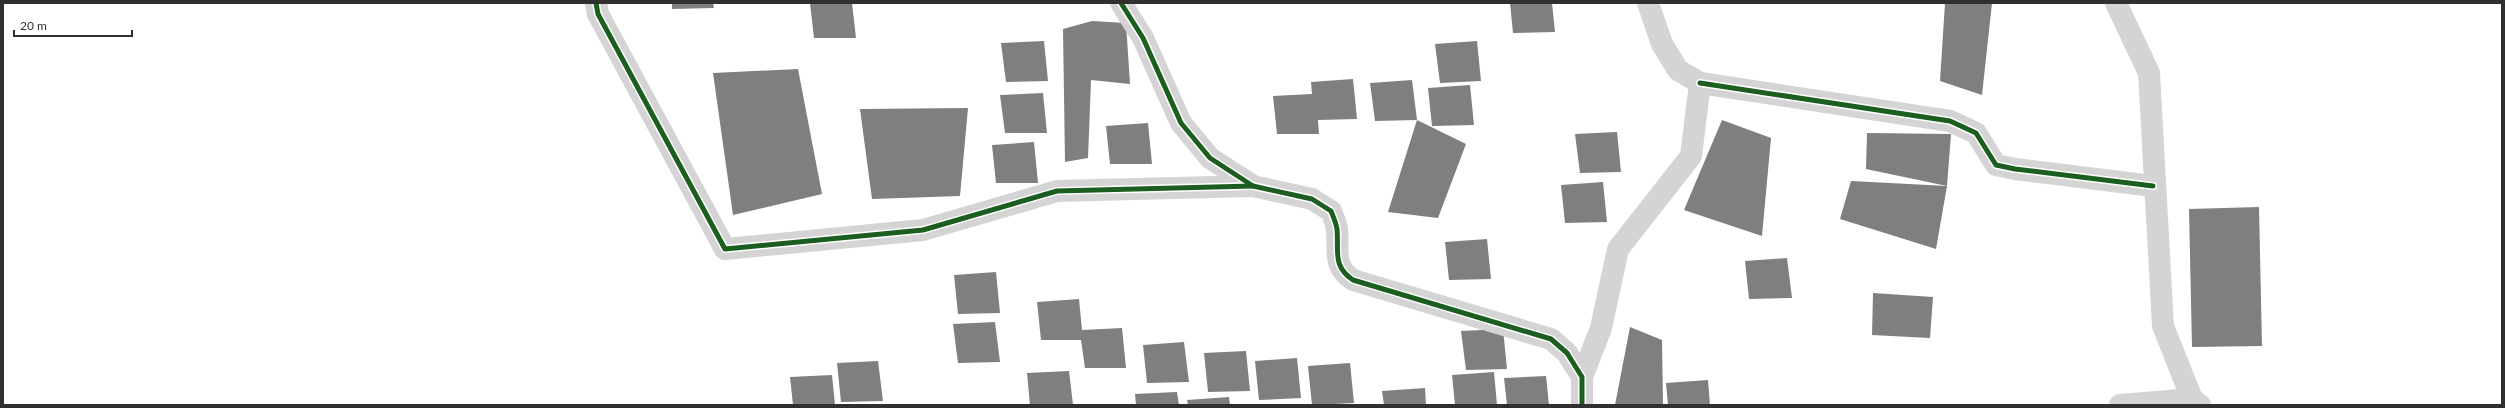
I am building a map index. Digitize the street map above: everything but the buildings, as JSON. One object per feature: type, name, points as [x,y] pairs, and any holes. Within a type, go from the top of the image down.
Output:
[{"type":"street","points":[[596,3],[598,14],[725,249],[923,230],[1057,191],[1253,186],[1312,199],[1331,211],[1337,227],[1338,263],[1343,273],[1353,280],[1551,338],[1567,353],[1582,377]]},
{"type":"street","points":[[1121,3],[1143,38],[1181,123],[1210,158],[1253,186]]},
{"type":"street","points":[[1648,3],[1662,44],[1678,70],[1700,82],[1950,121],[1976,133],[1996,165],[2015,169],[2154,186]]},
{"type":"street","points":[[2116,3],[2148,73],[2163,326],[2196,402],[2120,405]]},
{"type":"street","points":[[1582,405],[1582,377],[1601,328],[1618,249],[1691,156],[1700,82]]},
{"type":"cycle path","points":[[596,3],[598,14],[725,249],[923,230],[1057,191],[1253,186]]},
{"type":"cycle path","points":[[1121,3],[1143,38],[1181,123],[1210,158],[1253,186],[1312,199],[1331,211],[1337,229],[1337,251],[1339,264],[1346,275],[1353,280],[1551,339],[1567,353],[1582,377],[1582,405]]},
{"type":"cycle path","points":[[1700,83],[1950,121],[1976,133],[1996,165],[2015,169],[2153,186]]}]
